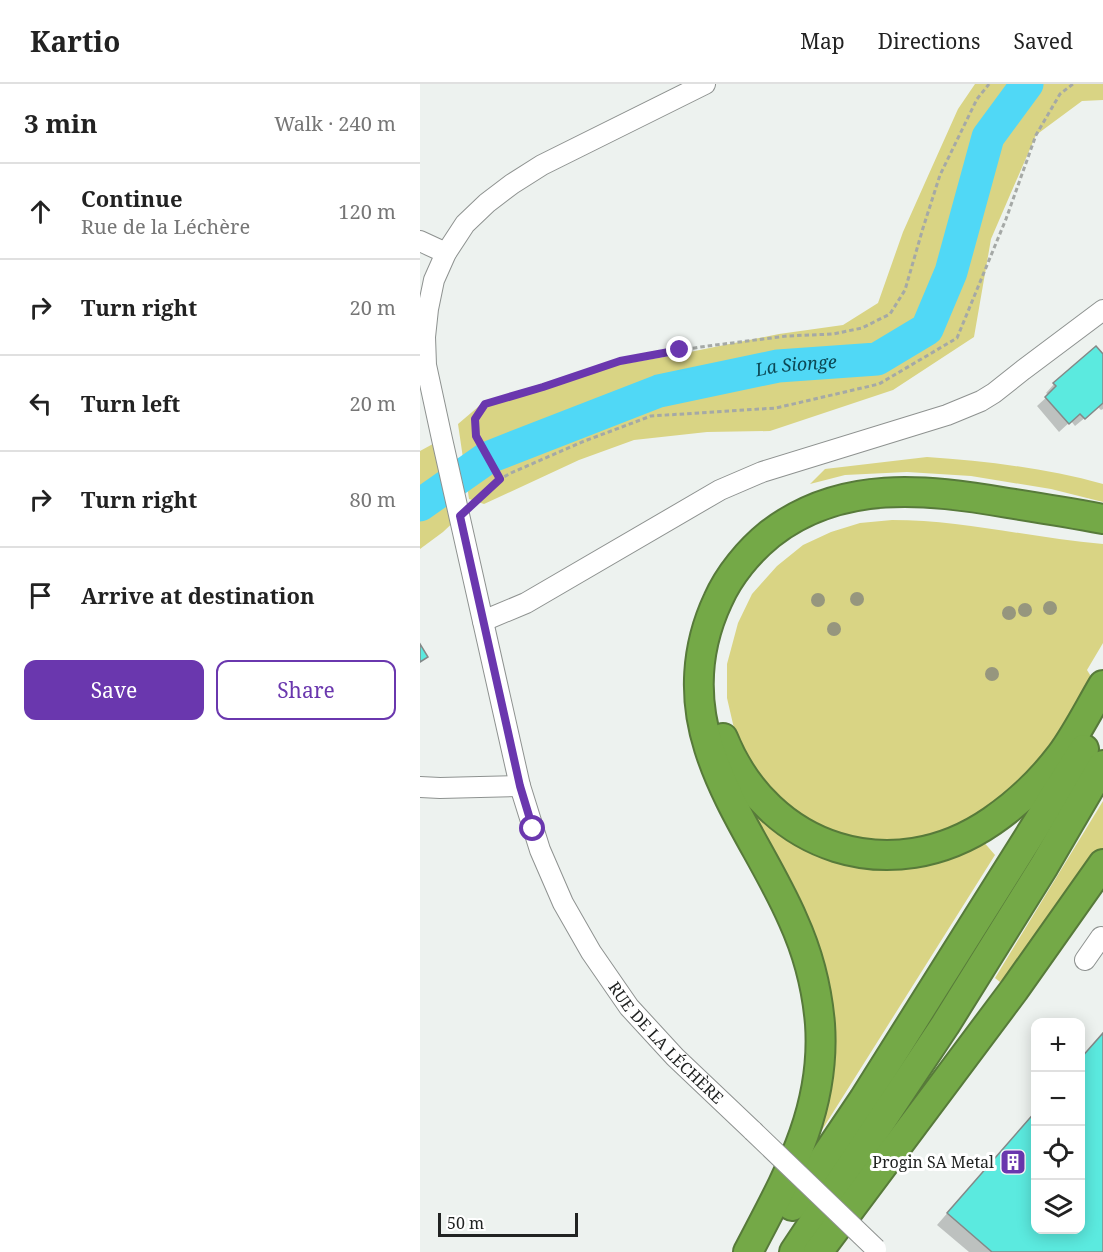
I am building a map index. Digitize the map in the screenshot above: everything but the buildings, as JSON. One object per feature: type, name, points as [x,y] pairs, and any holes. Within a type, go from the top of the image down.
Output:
[{"type":"highway","points":[[748,1252],[785,1182],[804,1136],[816,1089],[820,1041],[816,993],[800,938],[779,891],[723,784],[705,732],[699,698],[700,659],[705,633],[720,595],[734,573],[761,541],[785,523],[819,506],[860,495],[898,491],[950,494],[1103,519]]},
{"type":"highway","points":[[1103,534],[961,512],[916,508],[880,509],[831,520],[793,538],[769,556],[750,579],[724,627],[717,652],[715,679],[716,709],[723,738],[738,770],[758,797],[789,825],[817,841],[845,850],[885,855],[925,851],[952,842],[979,829],[1001,814],[1037,783],[1062,754],[1103,685]]},
{"type":"highway","points":[[761,1252],[943,976],[1103,719]]},
{"type":"highway","points":[[794,1252],[945,1025],[1044,866],[1103,765]]},
{"type":"highway","points":[[818,1252],[1055,934],[1103,864]]},
{"type":"street","name":"RUE DE LA LÉCHÈRE","points":[[705,84],[542,165],[487,203],[465,224],[446,253],[434,280],[425,337],[426,365],[520,786],[540,850],[563,903],[591,952],[629,1007],[659,1041],[878,1250]]},
{"type":"street","points":[[420,241],[446,253]]},
{"type":"street","points":[[483,621],[526,603],[703,500],[740,481],[762,472],[947,415],[981,401],[1103,310]]},
{"type":"street","points":[[420,787],[520,786]]},
{"type":"street","points":[[1085,960],[1102,937]]},
{"type":"path","points":[[500,479],[476,436],[475,419],[485,404],[620,361],[700,347],[787,336],[833,334],[862,328],[890,314],[905,290],[940,176],[977,99],[989,84]]},
{"type":"path","points":[[460,516],[500,479],[511,472],[651,416],[776,408],[879,384],[957,338],[1036,135],[1060,94],[1073,84]]},
{"type":"shaded area","points":[[975,84],[1103,84],[1103,100],[1082,101],[1036,135],[991,239],[974,337],[893,390],[770,431],[707,432],[634,440],[579,460],[484,504],[469,499],[458,424],[485,401],[583,371],[779,334],[843,325],[878,303],[903,232],[958,109]]},
{"type":"shaded area","points":[[442,439],[460,516],[420,549],[420,451]]},
{"type":"shaded area","points":[[927,457],[1015,466],[1081,478],[1103,484],[1103,502],[1051,489],[971,476],[907,472],[845,475],[810,484],[825,469]]},
{"type":"shaded area","points":[[892,520],[945,523],[1103,544],[1103,643],[1087,670],[1092,678],[1060,731],[1030,770],[998,802],[956,829],[918,841],[878,844],[846,839],[806,822],[753,773],[736,737],[727,698],[727,664],[738,623],[752,594],[777,566],[803,545],[831,532],[860,523]]},
{"type":"shaded area","points":[[733,773],[833,855],[982,840],[995,855],[810,1149],[828,1035]]},
{"type":"shaded area","points":[[1103,801],[1103,849],[1005,986],[995,978]]},
{"type":"waterway","name":"La Sionge","points":[[420,505],[487,458],[659,391],[778,366],[877,359],[927,329],[951,272],[988,137],[1027,84]]},
{"type":"place","name":"Progin SA Metal","points":[[1013,1162]]},
{"type":"route","points":[[533,829],[520,786],[460,516],[500,479],[476,436],[475,419],[485,404],[620,361],[680,350]]}]
